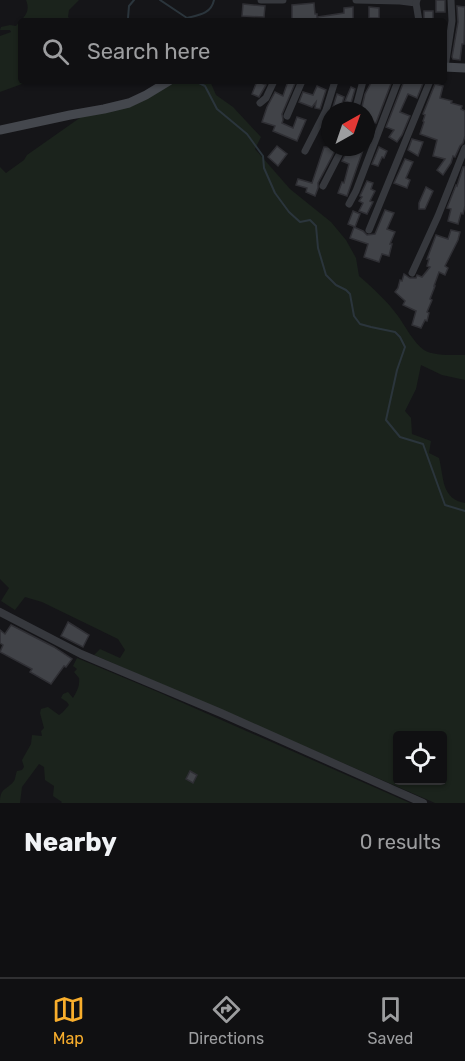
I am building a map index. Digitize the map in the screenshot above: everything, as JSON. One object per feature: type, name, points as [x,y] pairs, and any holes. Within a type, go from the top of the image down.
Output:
[{"type":"main road","points":[[447,67],[465,68]]},
{"type":"main road","points":[[0,130],[129,103],[164,84]]},
{"type":"street","points":[[261,0],[283,0]]},
{"type":"street","points":[[356,0],[416,2],[419,18]]},
{"type":"street","points":[[447,54],[452,21],[451,0]]},
{"type":"street","points":[[260,103],[266,98],[272,84]]},
{"type":"street","points":[[287,116],[301,84]]},
{"type":"street","points":[[305,151],[326,110],[334,84]]},
{"type":"street","points":[[357,102],[362,84]]},
{"type":"street","points":[[349,204],[397,84]]},
{"type":"street","points":[[369,230],[429,84]]},
{"type":"street","points":[[412,273],[465,148]]},
{"type":"street","points":[[323,186],[338,156]]},
{"type":"street","points":[[0,612],[81,654],[221,713],[423,803]]},
{"type":"shaded area","points":[[26,0],[79,0],[69,10],[69,18],[23,18],[26,14]]},
{"type":"shaded area","points":[[18,24],[18,84],[22,84],[0,92],[0,36],[11,32],[0,30],[1,27]]},
{"type":"shaded area","points":[[170,84],[211,84],[216,95],[233,107],[261,137],[255,149],[290,189],[331,222],[346,240],[356,258],[359,276],[389,305],[417,343],[424,350],[433,353],[465,355],[465,380],[442,375],[421,365],[416,389],[405,411],[411,418],[412,434],[431,441],[429,453],[439,458],[448,492],[457,501],[465,503],[465,803],[435,803],[394,785],[447,785],[447,731],[393,731],[393,785],[94,655],[100,649],[120,658],[125,650],[118,639],[42,602],[25,597],[15,610],[1,601],[9,588],[0,579],[0,167],[6,173],[24,160],[27,155],[81,117],[155,94]]},
{"type":"shaded area","points":[[77,658],[410,803],[61,803],[53,796],[54,786],[45,780],[44,767],[39,764],[22,787],[20,803],[0,803],[2,792],[14,781],[17,771],[24,767],[22,760],[31,744],[32,735],[42,736],[41,731],[44,728],[41,709],[48,707],[59,715],[69,705],[61,698],[63,694],[68,692],[73,698],[76,693],[79,678],[74,672],[77,669],[73,666]]},
{"type":"building","points":[[436,0],[445,0],[445,12],[436,12]]},
{"type":"building","points":[[314,3],[317,18],[292,18],[292,5]]},
{"type":"building","points":[[243,4],[265,6],[264,17],[242,16]]},
{"type":"building","points":[[457,6],[465,7],[464,44],[462,44],[460,60],[452,57],[458,22]]},
{"type":"building","points":[[353,7],[353,18],[318,18],[344,13],[344,8]]},
{"type":"building","points":[[369,7],[379,8],[379,18],[369,18]]},
{"type":"building","points":[[424,11],[433,11],[433,18],[424,18]]},
{"type":"building","points":[[256,84],[266,85],[259,97],[252,94]]},
{"type":"building","points":[[287,84],[295,84],[282,114],[282,123],[293,128],[297,117],[306,120],[297,141],[273,131],[275,126],[262,122],[275,92],[283,96]]},
{"type":"building","points":[[370,84],[391,84],[376,123],[375,102],[363,102]]},
{"type":"building","points":[[403,84],[423,84],[417,98],[408,94],[400,112],[410,116],[397,142],[389,137],[394,130],[386,127]]},
{"type":"building","points":[[435,84],[443,86],[440,98],[462,106],[461,109],[465,111],[463,143],[443,175],[437,170],[445,159],[433,156],[437,140],[420,134],[424,122],[425,115],[423,114]]},
{"type":"building","points":[[317,86],[326,90],[320,109],[315,108],[316,102],[312,107],[299,102],[303,92],[313,95]]},
{"type":"building","points":[[351,87],[355,89],[351,102],[345,101]]},
{"type":"building","points":[[337,94],[344,97],[343,102],[334,102]]},
{"type":"building","points":[[412,139],[423,142],[418,156],[408,150]]},
{"type":"building","points":[[277,146],[287,154],[278,166],[268,157]]},
{"type":"building","points":[[379,147],[387,151],[378,166],[372,164]]},
{"type":"building","points":[[321,156],[332,156],[318,183],[315,196],[306,192],[307,188],[296,185],[298,179],[312,183]]},
{"type":"building","points":[[344,156],[361,156],[347,196],[338,193],[342,182],[344,183],[349,164],[342,161]]},
{"type":"building","points":[[405,159],[413,162],[406,178],[410,180],[407,188],[394,183]]},
{"type":"building","points":[[463,167],[465,167],[465,206],[458,224],[448,221],[451,209],[447,208]]},
{"type":"building","points":[[367,181],[373,183],[371,189],[375,191],[367,214],[359,211],[363,203],[359,201]]},
{"type":"building","points":[[426,187],[433,191],[425,209],[419,209],[419,203]]},
{"type":"building","points":[[385,210],[394,213],[387,229],[395,232],[390,244],[392,244],[389,256],[382,254],[379,262],[364,257],[368,244],[350,238],[354,227],[367,235],[375,234]]},
{"type":"building","points":[[353,211],[360,214],[355,227],[348,224]]},
{"type":"building","points":[[451,230],[460,232],[458,240],[445,266],[448,268],[445,275],[439,272],[430,299],[432,300],[427,312],[429,313],[427,321],[425,320],[421,328],[412,325],[416,311],[403,305],[405,301],[395,292],[404,274],[410,278],[416,278],[417,275],[422,277],[430,267],[427,266],[429,259],[427,259],[436,235],[448,239]]},
{"type":"building","points":[[68,622],[89,635],[83,647],[61,636]]},
{"type":"building","points":[[11,625],[72,659],[51,684],[30,672],[32,669],[0,652],[3,645],[0,643],[0,630],[5,634]]},
{"type":"building","points":[[190,771],[197,775],[193,783],[186,779]]},
{"type":"waterway","points":[[128,18],[129,6],[134,0]]},
{"type":"waterway","points":[[160,0],[187,18],[207,11],[214,0]]},
{"type":"waterway","points":[[201,84],[205,86],[217,109],[247,134],[263,156],[264,168],[275,193],[289,212],[300,222],[310,220],[316,226],[318,248],[326,275],[350,294],[354,316],[360,324],[395,332],[400,337],[405,347],[397,370],[386,420],[400,437],[423,444],[445,505],[465,511]]}]
